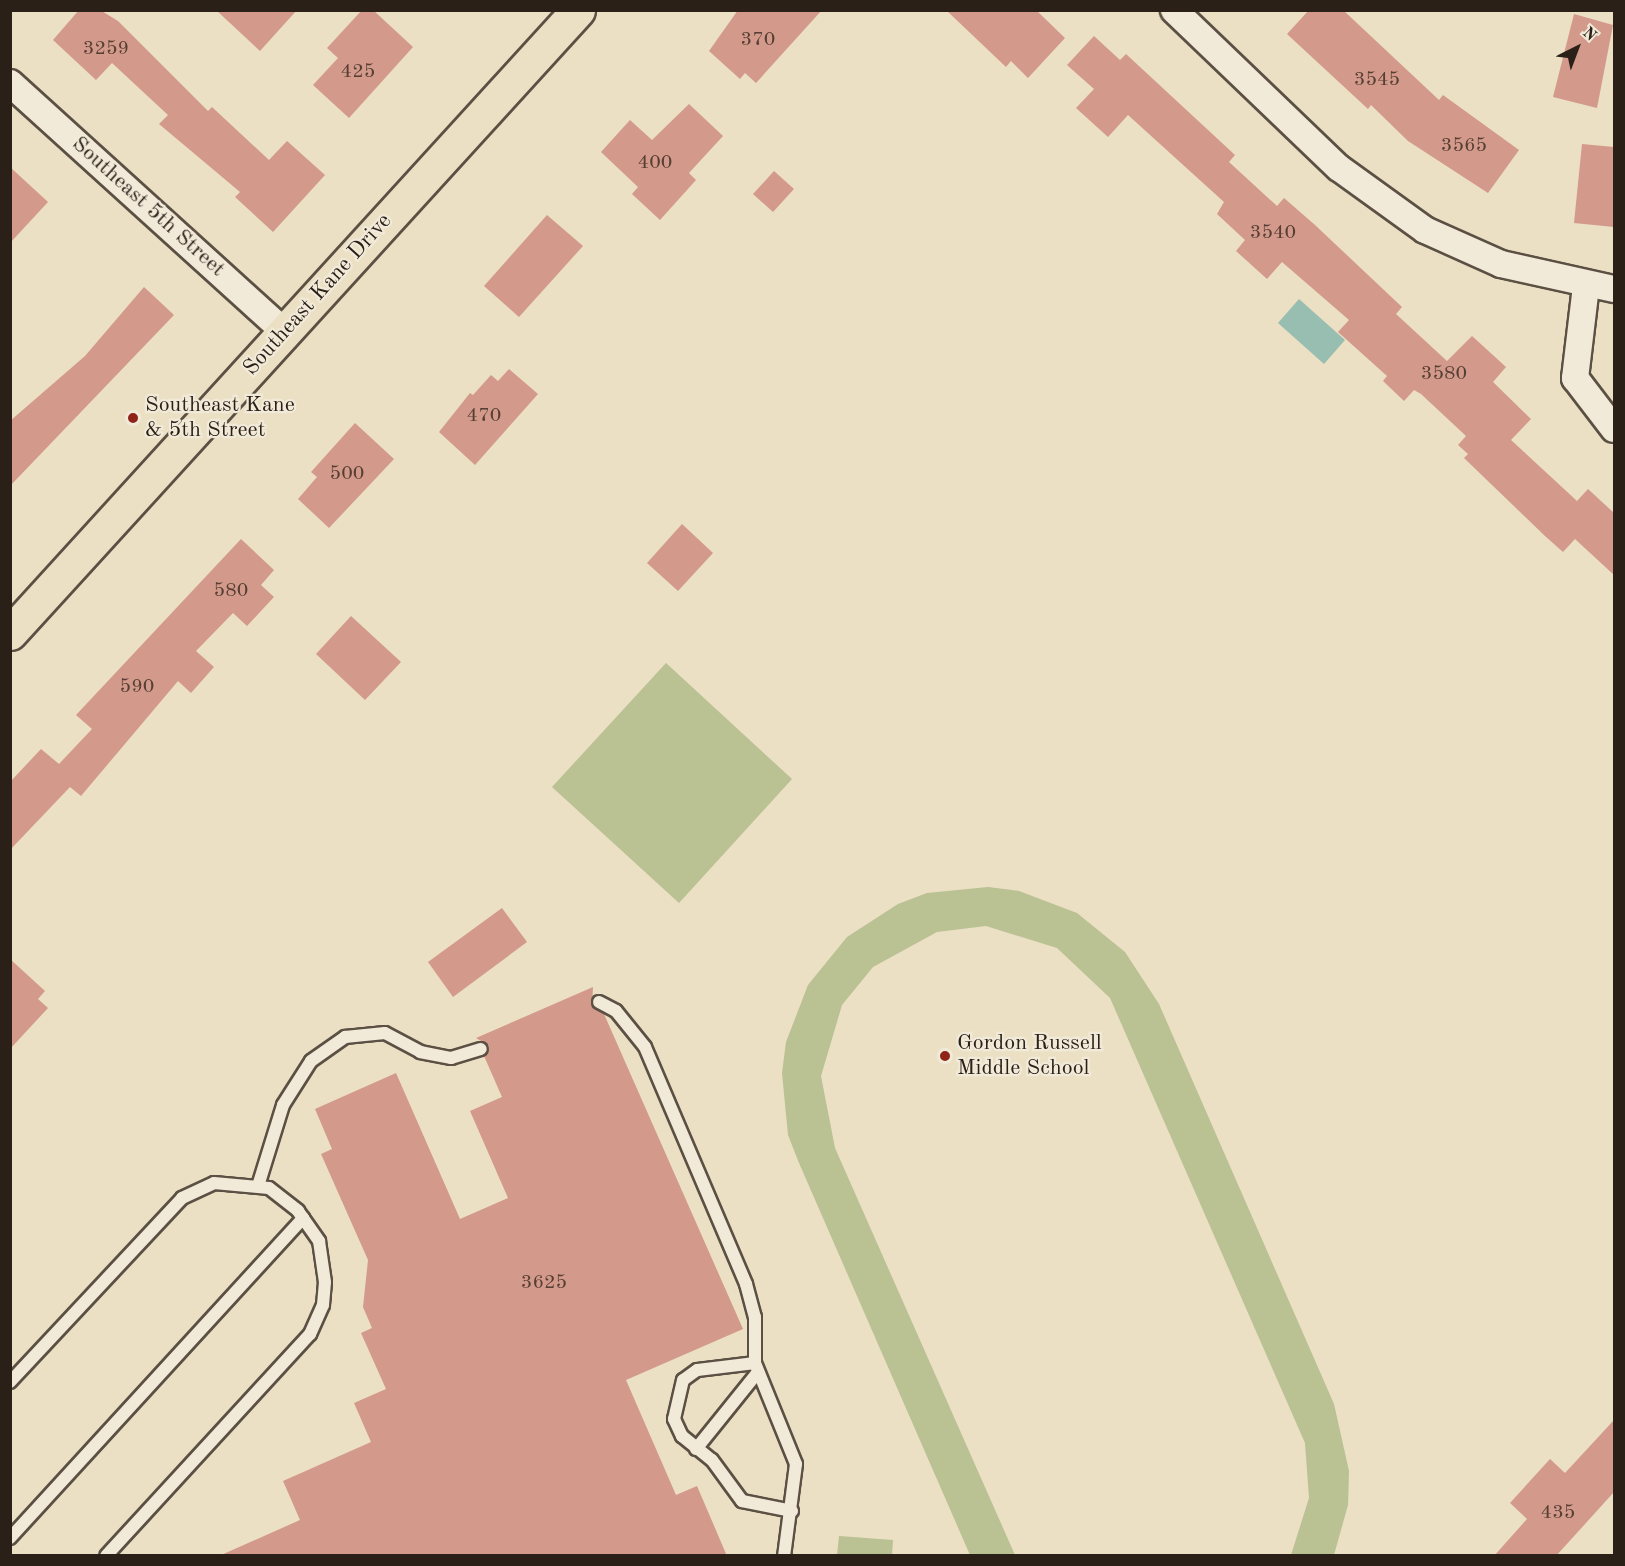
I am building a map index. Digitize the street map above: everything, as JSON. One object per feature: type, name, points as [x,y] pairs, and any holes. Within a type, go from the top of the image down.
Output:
[{"type":"main road","name":"Southeast Kane Drive","points":[[10,633],[578,10]]},
{"type":"street","points":[[1174,10],[1339,168],[1390,207],[1469,252],[1586,286],[1614,289]]},
{"type":"street","name":"Southeast 5th Street","points":[[10,83],[285,332]]},
{"type":"street","points":[[1586,286],[1575,378],[1614,429]]},
{"type":"lane","points":[[599,1002],[616,1011],[645,1047],[746,1284],[755,1317],[756,1368],[796,1464],[792,1511],[784,1556]]},
{"type":"lane","points":[[258,1186],[283,1105],[311,1061],[345,1037],[385,1033],[420,1052],[451,1058],[481,1049]]},
{"type":"lane","points":[[10,1382],[182,1198],[214,1183],[269,1188],[303,1218],[319,1241],[326,1282],[323,1305],[310,1334],[106,1556]]},
{"type":"lane","points":[[10,1538],[303,1218]]},
{"type":"lane","points":[[696,1449],[756,1368]]},
{"type":"lane","points":[[756,1368],[697,1370],[683,1380],[674,1419],[696,1449],[712,1460],[742,1501],[792,1511]]},
{"type":"green space","points":[[666,663],[792,779],[679,903],[552,787]]},
{"type":"green space","points":[[988,887],[1019,891],[1077,913],[1125,952],[1159,1004],[1334,1404],[1349,1471],[1348,1505],[1334,1555],[1291,1555],[1309,1498],[1305,1443],[1110,998],[1057,948],[986,926],[937,932],[873,967],[842,1005],[821,1076],[835,1148],[1015,1555],[970,1555],[788,1135],[782,1073],[786,1042],[808,985],[847,937],[898,904],[927,893]]},
{"type":"green space","points":[[839,1536],[893,1540],[892,1555],[837,1555]]},
{"type":"water","points":[[1299,299],[1345,340],[1324,364],[1278,323]]},
{"type":"building","points":[[79,10],[100,10],[118,21],[208,111],[212,107],[269,160],[287,141],[325,175],[273,232],[235,197],[240,192],[159,124],[168,115],[112,63],[96,80],[53,40]]},
{"type":"building","points":[[216,10],[297,10],[260,51]]},
{"type":"building","points":[[362,10],[373,10],[413,47],[349,118],[313,85],[338,58],[327,48]]},
{"type":"building","points":[[738,10],[822,10],[756,83],[745,73],[740,79],[709,51]]},
{"type":"building","points":[[946,10],[1037,11],[1065,38],[1028,78],[1011,61],[1006,67]]},
{"type":"building","points":[[1309,10],[1343,10],[1439,100],[1443,95],[1519,150],[1488,193],[1408,141],[1371,105],[1368,109],[1287,34]]},
{"type":"building","points":[[1574,14],[1613,25],[1597,108],[1553,97]]},
{"type":"building","points":[[1094,36],[1120,60],[1126,54],[1235,155],[1229,162],[1277,206],[1284,198],[1315,225],[1402,307],[1396,314],[1447,361],[1472,336],[1506,367],[1493,382],[1531,419],[1511,440],[1577,501],[1588,489],[1614,513],[1614,575],[1575,539],[1563,552],[1545,536],[1464,458],[1468,454],[1458,445],[1466,436],[1414,390],[1404,401],[1383,381],[1387,376],[1338,332],[1349,320],[1282,262],[1267,279],[1236,251],[1245,240],[1217,214],[1224,202],[1128,115],[1108,137],[1076,108],[1094,89],[1067,65]]},
{"type":"building","points":[[689,104],[723,136],[689,173],[696,180],[660,220],[632,194],[638,187],[601,152],[630,120],[652,140]]},
{"type":"building","points":[[1582,144],[1614,147],[1614,227],[1574,223]]},
{"type":"building","points":[[10,167],[48,202],[10,243]]},
{"type":"building","points":[[774,171],[794,189],[773,212],[753,194]]},
{"type":"building","points":[[547,215],[583,246],[519,317],[484,286]]},
{"type":"building","points":[[144,287],[174,315],[10,486],[10,421],[85,356]]},
{"type":"building","points":[[509,369],[538,394],[475,465],[439,432],[470,393],[473,395],[491,375],[498,381]]},
{"type":"building","points":[[355,423],[394,459],[329,528],[298,499],[317,477],[311,472]]},
{"type":"building","points":[[682,524],[713,553],[678,591],[647,563]]},
{"type":"building","points":[[241,539],[274,570],[261,585],[274,597],[247,626],[233,613],[196,651],[214,667],[191,693],[178,681],[81,796],[70,787],[10,850],[10,782],[41,749],[59,764],[92,729],[76,715]]},
{"type":"building","points":[[351,616],[401,662],[365,700],[316,654]]},
{"type":"building","points":[[502,908],[527,942],[453,997],[428,962]]},
{"type":"building","points":[[10,959],[45,991],[38,999],[48,1008],[10,1049]]},
{"type":"building","points":[[593,987],[592,1006],[604,1014],[743,1329],[626,1380],[676,1495],[697,1486],[727,1556],[219,1556],[300,1520],[283,1481],[371,1442],[354,1403],[386,1389],[361,1333],[372,1328],[363,1307],[368,1260],[321,1154],[332,1149],[315,1109],[396,1073],[460,1219],[508,1198],[470,1111],[502,1097],[484,1056],[489,1046],[476,1038]]},
{"type":"building","points":[[1614,1420],[1614,1492],[1556,1556],[1494,1556],[1527,1519],[1510,1503],[1550,1459],[1565,1473]]},
{"type":"place","name":"Southeast Kane & 5th Street","points":[[133,418]]},
{"type":"place","name":"Gordon Russell Middle School","points":[[945,1056]]}]
